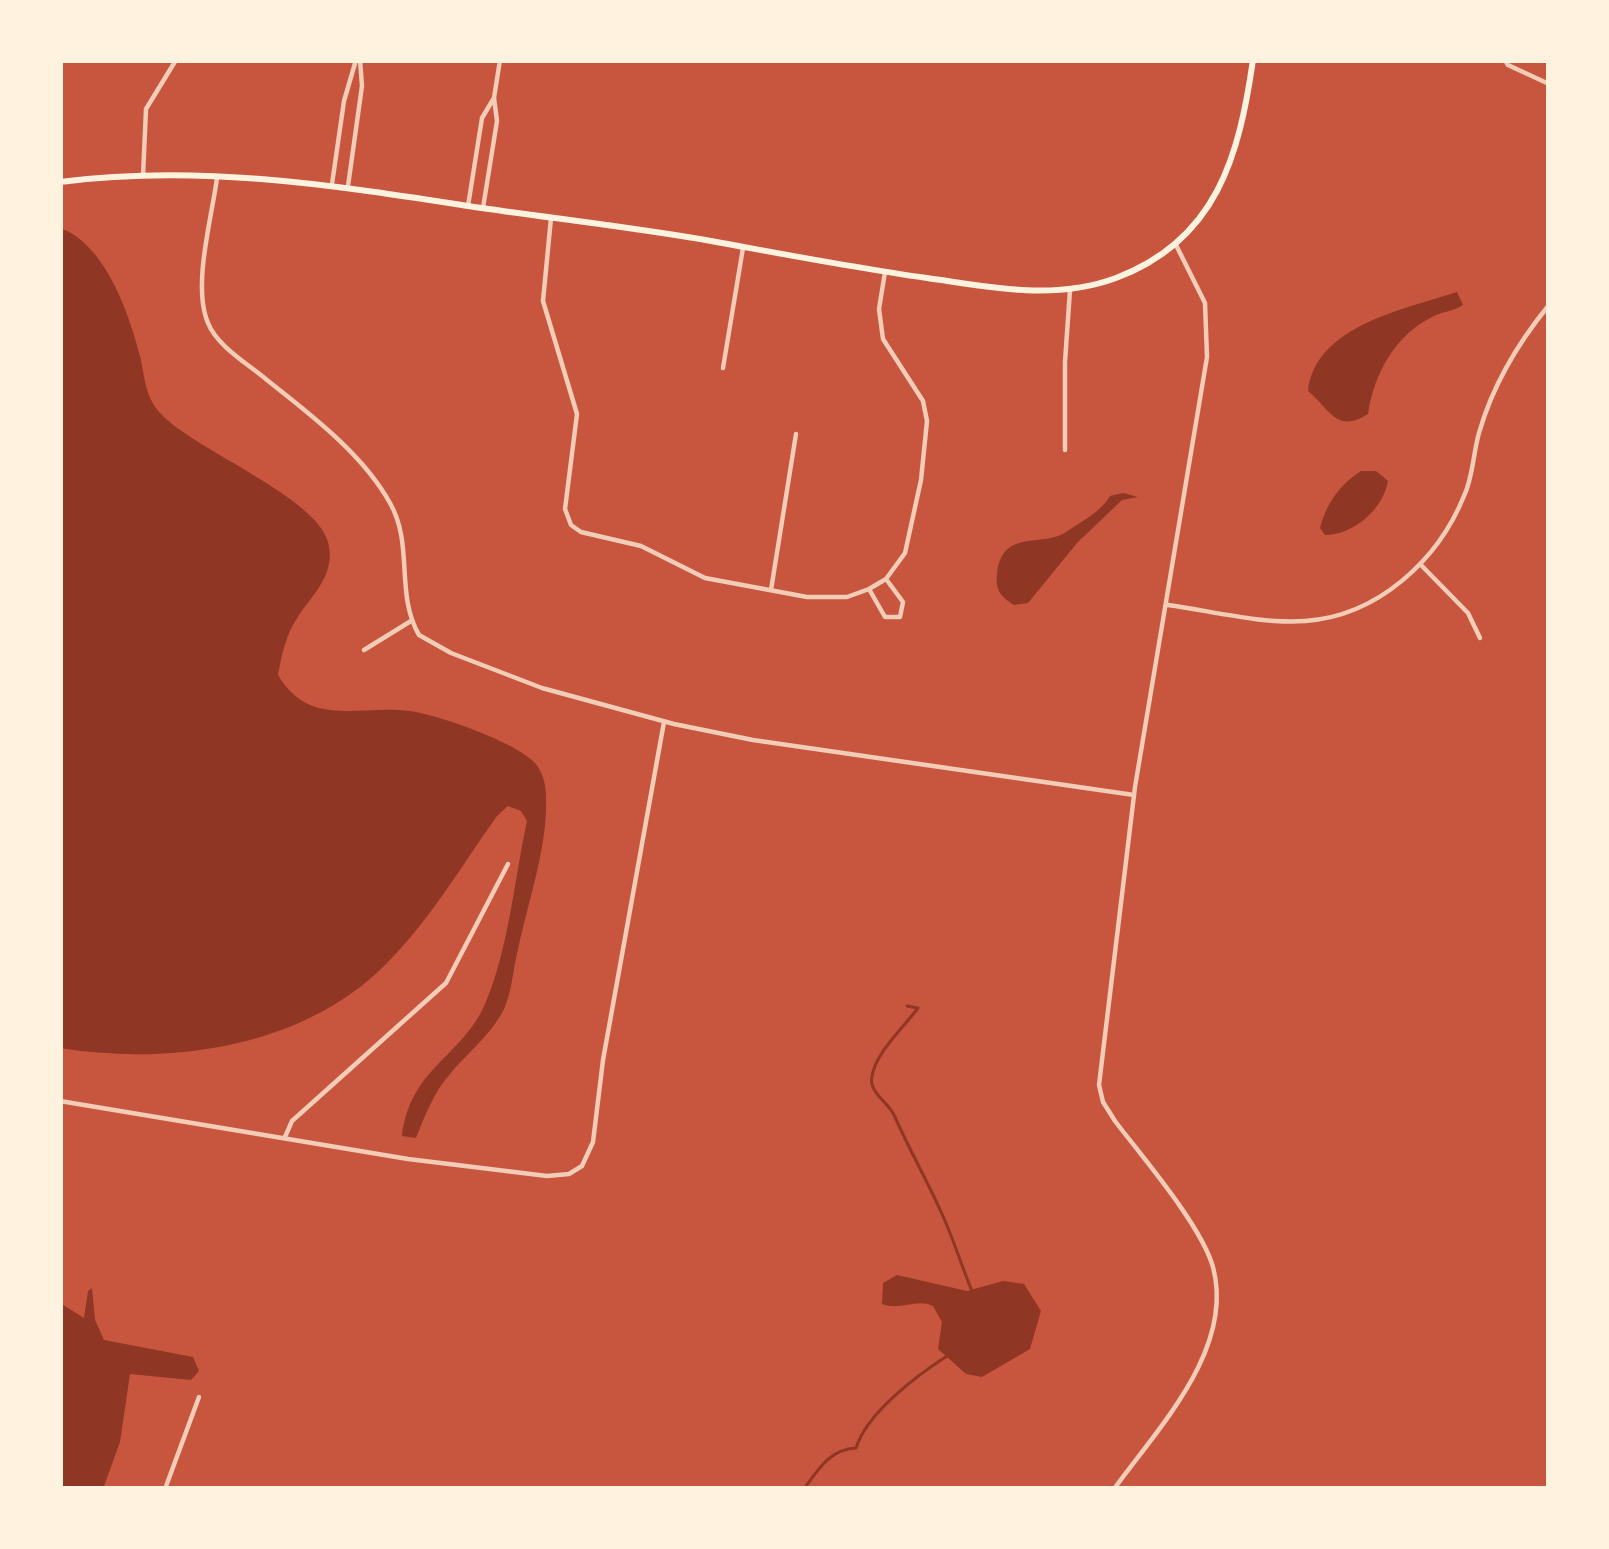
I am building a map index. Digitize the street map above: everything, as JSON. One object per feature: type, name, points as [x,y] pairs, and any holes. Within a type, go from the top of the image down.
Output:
[{"type":"main road","points":[[60,182],[217,175],[332,184],[885,272],[1016,290],[1070,290],[1123,275],[1175,243],[1208,208],[1230,169],[1241,134],[1253,60]]},
{"type":"street","points":[[142,176],[146,109],[176,60]]},
{"type":"street","points":[[332,184],[340,125],[358,60]]},
{"type":"street","points":[[349,186],[362,86],[358,60]]},
{"type":"street","points":[[483,208],[497,121],[494,98],[500,60]]},
{"type":"street","points":[[1505,60],[1549,85]]},
{"type":"street","points":[[468,206],[482,118],[494,98]]},
{"type":"street","points":[[340,125],[356,127]]},
{"type":"street","points":[[217,175],[203,279],[208,324],[347,451],[389,501],[402,532],[405,597],[419,635],[451,653],[542,688],[664,722],[753,740],[1134,795]]},
{"type":"street","points":[[551,218],[543,302],[577,414],[565,509],[571,525],[581,532],[641,546],[694,574],[771,590],[848,597],[886,579],[905,553],[927,446],[927,421],[923,401],[883,339],[879,309],[885,272]]},
{"type":"street","points":[[1114,1489],[1198,1369],[1216,1312],[1212,1264],[1197,1234],[1115,1121],[1099,1085],[1134,795],[1207,357],[1205,303],[1196,276],[1175,243]]},
{"type":"street","points":[[723,368],[743,248]]},
{"type":"street","points":[[1065,450],[1070,290]]},
{"type":"street","points":[[1168,605],[1306,621],[1347,612],[1422,566],[1442,542],[1466,493],[1499,376],[1549,305]]},
{"type":"street","points":[[771,590],[796,434]]},
{"type":"street","points":[[1422,566],[1468,613],[1480,638]]},
{"type":"street","points":[[869,589],[884,617],[900,617],[903,602],[886,579]]},
{"type":"street","points":[[364,650],[411,621]]},
{"type":"street","points":[[60,1101],[548,1176],[569,1174],[582,1166],[593,1142],[603,1060],[664,722]]},
{"type":"street","points":[[284,1138],[292,1121],[446,983],[508,864]]},
{"type":"street","points":[[165,1489],[199,1397]]},
{"type":"shaded area","points":[[60,228],[90,249],[113,282],[156,408],[179,429],[302,508],[328,542],[327,573],[295,622],[283,651],[278,675],[291,692],[320,708],[410,711],[457,724],[525,755],[542,775],[544,835],[506,1004],[491,1029],[439,1088],[416,1138],[402,1136],[415,1094],[475,1022],[500,960],[527,821],[521,811],[508,806],[403,946],[354,992],[317,1014],[277,1032],[191,1051],[103,1053],[60,1048]]},
{"type":"shaded area","points":[[1457,292],[1463,305],[1422,323],[1398,343],[1376,384],[1368,414],[1341,420],[1308,391],[1314,369],[1345,336],[1389,314]]},
{"type":"shaded area","points":[[1361,471],[1376,471],[1388,481],[1380,501],[1356,525],[1325,535],[1320,528],[1330,503]]},
{"type":"shaded area","points":[[1110,496],[1138,497],[1122,500],[1077,543],[1028,603],[1014,605],[1002,596],[997,574],[1007,550],[1056,537],[1096,512]]},
{"type":"shaded area","points":[[897,1275],[967,1291],[1003,1281],[1024,1284],[1041,1311],[1030,1349],[982,1377],[966,1374],[938,1349],[942,1322],[933,1306],[882,1304],[883,1283]]},
{"type":"shaded area","points":[[92,1288],[95,1320],[104,1340],[193,1357],[199,1371],[191,1380],[130,1374],[120,1442],[104,1486],[60,1489],[60,1303],[84,1318]]},
{"type":"waterway","points":[[907,1006],[918,1008],[879,1058],[872,1082],[894,1115],[936,1201],[972,1291]]},
{"type":"waterway","points":[[804,1489],[833,1456],[856,1448],[870,1422],[894,1396],[947,1356]]}]
